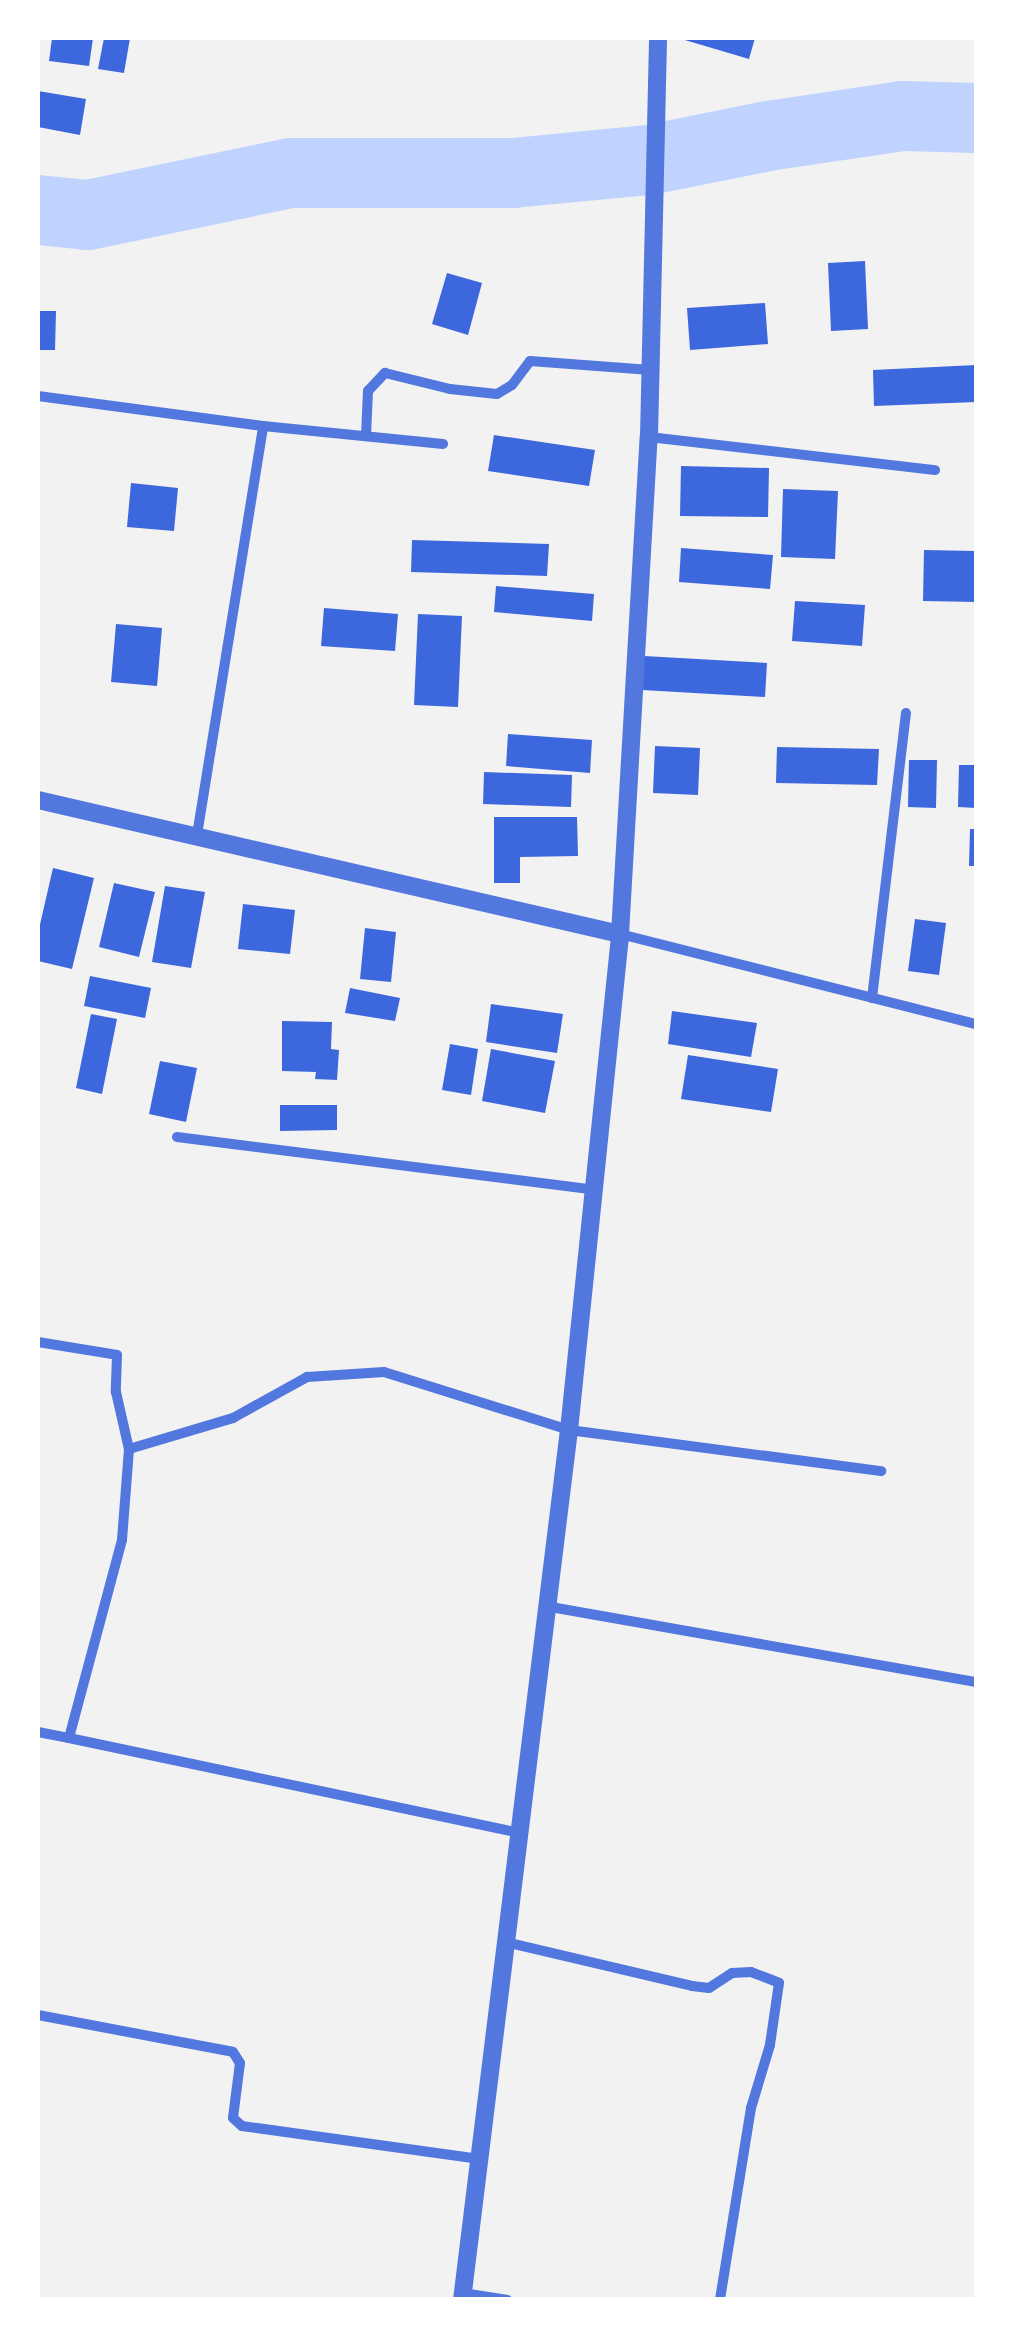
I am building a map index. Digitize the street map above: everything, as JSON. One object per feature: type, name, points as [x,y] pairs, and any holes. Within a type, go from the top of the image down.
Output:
[{"type":"street","points":[[507,2300],[462,2296],[569,1430],[620,934],[650,437],[658,38]]},
{"type":"street","points":[[366,436],[368,392],[385,372],[450,389],[497,394],[512,384],[530,361],[651,370]]},
{"type":"street","points":[[38,396],[262,426],[443,444]]},
{"type":"street","points":[[196,835],[262,426]]},
{"type":"street","points":[[650,437],[935,470]]},
{"type":"street","points":[[872,998],[906,712]]},
{"type":"street","points":[[38,800],[620,934],[976,1024]]},
{"type":"street","points":[[177,1137],[594,1190]]},
{"type":"street","points":[[38,1342],[117,1355],[116,1392],[129,1449],[122,1540],[69,1738]]},
{"type":"street","points":[[129,1449],[234,1418],[307,1377],[384,1372],[569,1430],[881,1472]]},
{"type":"street","points":[[545,1606],[976,1682]]},
{"type":"street","points":[[38,1732],[518,1833]]},
{"type":"street","points":[[505,1942],[692,1986],[709,1988],[732,1973],[751,1972],[778,1984],[770,2045],[751,2108],[720,2300]]},
{"type":"street","points":[[38,2014],[233,2052],[240,2063],[233,2118],[242,2126],[480,2159]]},
{"type":"building","points":[[52,38],[93,38],[89,66],[49,61]]},
{"type":"building","points":[[104,38],[130,38],[124,73],[98,69]]},
{"type":"building","points":[[678,38],[755,38],[749,59]]},
{"type":"building","points":[[38,91],[86,99],[80,135],[38,127]]},
{"type":"building","points":[[865,261],[868,329],[831,331],[828,263]]},
{"type":"building","points":[[447,273],[482,283],[468,335],[432,324]]},
{"type":"building","points":[[765,303],[768,344],[690,350],[687,308]]},
{"type":"building","points":[[38,311],[56,311],[55,350],[38,350]]},
{"type":"building","points":[[976,365],[976,402],[874,406],[873,370]]},
{"type":"building","points":[[494,435],[595,450],[589,486],[488,471]]},
{"type":"building","points":[[681,466],[769,468],[768,517],[680,516]]},
{"type":"building","points":[[131,483],[178,488],[174,531],[127,527]]},
{"type":"building","points":[[783,489],[838,491],[835,559],[781,557]]},
{"type":"building","points":[[412,540],[549,544],[547,576],[411,572]]},
{"type":"building","points":[[681,548],[773,555],[770,589],[679,582]]},
{"type":"building","points":[[924,550],[976,551],[976,602],[923,601]]},
{"type":"building","points":[[496,586],[594,594],[592,621],[494,612]]},
{"type":"building","points":[[795,601],[865,605],[862,646],[792,641]]},
{"type":"building","points":[[324,608],[398,614],[395,651],[321,646]]},
{"type":"building","points":[[418,614],[462,616],[458,707],[414,705]]},
{"type":"building","points":[[116,624],[162,628],[157,686],[111,682]]},
{"type":"building","points":[[644,656],[767,663],[765,697],[642,690]]},
{"type":"building","points":[[508,734],[592,740],[590,773],[506,766]]},
{"type":"building","points":[[655,746],[700,748],[698,795],[653,793]]},
{"type":"building","points":[[777,747],[879,749],[877,785],[776,783]]},
{"type":"building","points":[[909,760],[937,760],[936,808],[908,807]]},
{"type":"building","points":[[959,765],[976,765],[976,808],[958,807]]},
{"type":"building","points":[[484,772],[572,775],[571,807],[483,804]]},
{"type":"building","points":[[494,817],[577,817],[578,856],[520,857],[520,883],[494,883]]},
{"type":"building","points":[[970,829],[976,829],[976,866],[969,866]]},
{"type":"building","points":[[53,868],[94,878],[72,969],[38,961],[38,933]]},
{"type":"building","points":[[114,883],[155,892],[139,957],[99,947]]},
{"type":"building","points":[[165,886],[205,892],[191,968],[152,962]]},
{"type":"building","points":[[243,904],[295,910],[290,954],[238,949]]},
{"type":"building","points":[[915,919],[946,923],[939,975],[908,971]]},
{"type":"building","points":[[365,928],[396,932],[391,982],[360,979]]},
{"type":"building","points":[[90,976],[151,988],[145,1018],[84,1006]]},
{"type":"building","points":[[350,988],[400,998],[395,1021],[345,1013]]},
{"type":"building","points":[[491,1004],[563,1014],[557,1053],[486,1042]]},
{"type":"building","points":[[672,1011],[757,1023],[751,1057],[668,1044]]},
{"type":"building","points":[[91,1014],[117,1019],[102,1094],[76,1088]]},
{"type":"building","points":[[282,1021],[332,1022],[331,1049],[339,1050],[337,1080],[315,1079],[316,1072],[282,1071]]},
{"type":"building","points":[[450,1044],[478,1049],[471,1095],[442,1090]]},
{"type":"building","points":[[491,1049],[555,1061],[545,1113],[482,1101]]},
{"type":"building","points":[[688,1055],[778,1069],[771,1112],[681,1099]]},
{"type":"building","points":[[160,1061],[197,1068],[186,1122],[149,1114]]},
{"type":"building","points":[[280,1105],[337,1105],[337,1130],[280,1131]]},
{"type":"waterway","points":[[38,210],[88,215],[291,173],[513,173],[649,160],[768,136],[904,116],[976,118]]}]
